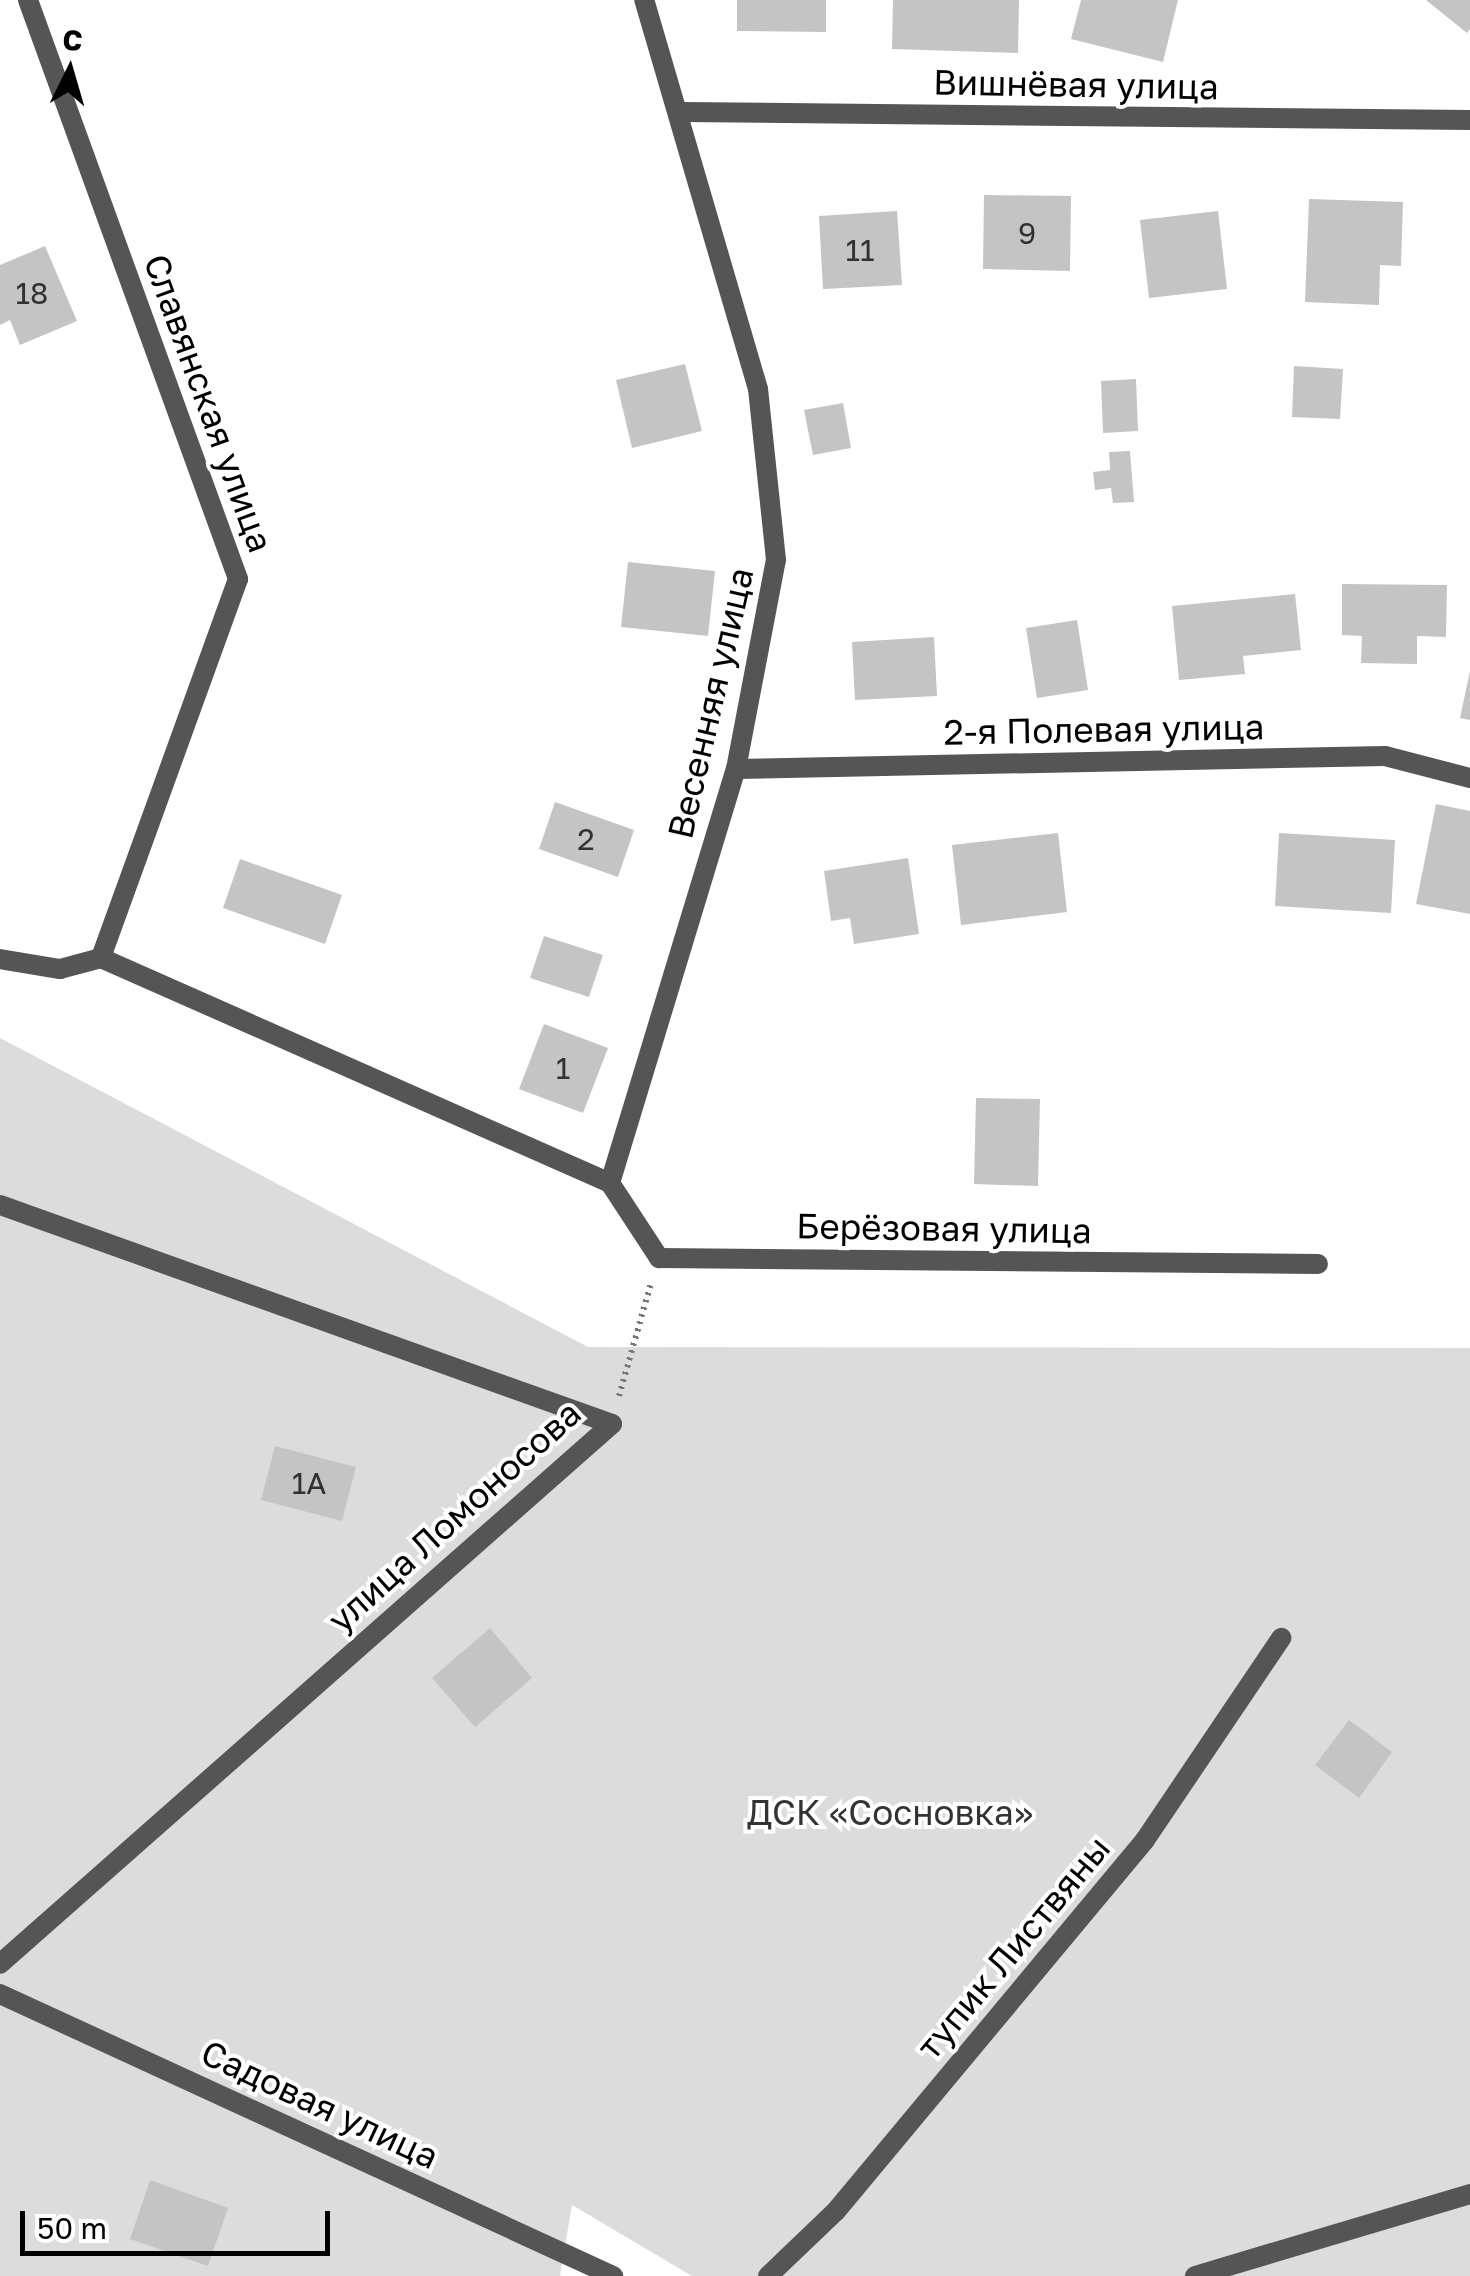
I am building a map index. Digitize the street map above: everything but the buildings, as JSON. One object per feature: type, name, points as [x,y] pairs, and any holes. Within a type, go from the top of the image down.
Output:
[{"type":"street","name":"Славянская улица","points":[[28,0],[238,580],[101,958]]},
{"type":"street","name":"Весенняя улица","points":[[610,1183],[736,769],[776,560],[758,388],[682,112],[644,0]]},
{"type":"street","name":"Вишнёвая улица","points":[[682,112],[1470,120]]},
{"type":"street","name":"2-я Полевая улица","points":[[736,769],[1385,756],[1470,778]]},
{"type":"street","points":[[0,959],[60,969],[101,958],[610,1183],[659,1258]]},
{"type":"street","name":"улица Ломоносова","points":[[0,1205],[612,1424],[0,1964]]},
{"type":"street","name":"Берёзовая улица","points":[[659,1258],[1318,1264]]},
{"type":"street","name":"тупик Листвяны","points":[[768,2276],[836,2210],[1144,1840],[1281,1638]]},
{"type":"street","name":"Садовая улица","points":[[0,1994],[613,2276]]},
{"type":"street","points":[[1195,2276],[1470,2194]]},
{"type":"path","points":[[612,1424],[659,1258]]},
{"type":"green space","name":"ДСК «Сосновка»","points":[[0,1038],[588,1347],[1470,1348],[1470,2276],[692,2276],[572,2205],[560,2276],[0,2276]]}]
